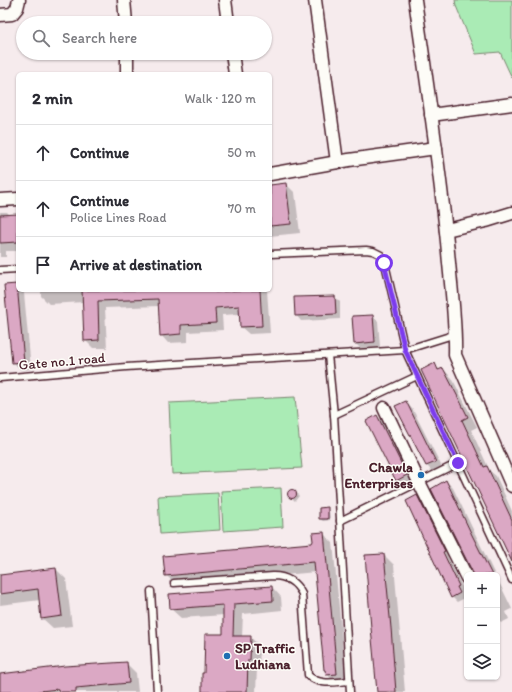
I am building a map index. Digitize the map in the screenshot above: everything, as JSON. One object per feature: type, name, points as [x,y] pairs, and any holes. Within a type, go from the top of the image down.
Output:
[{"type":"street","points":[[0,15],[12,14],[17,8],[18,0]]},
{"type":"street","points":[[124,0],[125,16]]},
{"type":"street","points":[[225,0],[227,16]]},
{"type":"street","points":[[316,0],[338,162]]},
{"type":"street","points":[[415,0],[446,230],[456,334],[455,355],[512,486]]},
{"type":"street","points":[[127,60],[127,72]]},
{"type":"street","points":[[233,60],[235,72]]},
{"type":"street","points":[[431,115],[512,104]]},
{"type":"street","points":[[272,174],[338,162],[436,148]]},
{"type":"street","points":[[0,200],[16,199]]},
{"type":"street","points":[[446,230],[486,221],[512,213]]},
{"type":"street","points":[[384,408],[464,572]]},
{"type":"lane","points":[[272,254],[366,250],[373,251],[381,255],[386,268],[405,350],[512,580]]},
{"type":"lane","points":[[0,270],[16,269]]},
{"type":"lane","name":"Gate no.1 road","points":[[0,378],[126,367],[405,350],[456,334]]},
{"type":"lane","points":[[328,355],[334,415],[350,692]]},
{"type":"lane","points":[[334,415],[417,376]]},
{"type":"lane","points":[[340,521],[458,463]]},
{"type":"lane","points":[[174,583],[273,576],[282,577],[293,582],[298,586],[302,594],[308,675],[314,680],[320,682],[349,681]]},
{"type":"lane","points":[[151,591],[157,692]]},
{"type":"green space","points":[[455,0],[512,0],[512,78],[500,52],[476,54],[456,6]]},
{"type":"green space","points":[[295,397],[302,468],[172,474],[169,403]]},
{"type":"green space","points":[[281,488],[283,527],[223,531],[221,491]]},
{"type":"green space","points":[[218,493],[220,530],[160,534],[158,496]]},
{"type":"building","points":[[286,183],[291,224],[272,226],[272,185]]},
{"type":"building","points":[[16,214],[16,242],[0,243],[0,215]]},
{"type":"building","points":[[16,284],[24,362],[12,363],[4,285]]},
{"type":"building","points":[[82,292],[260,292],[262,326],[240,327],[239,306],[215,308],[216,323],[181,325],[181,334],[160,336],[158,299],[98,301],[99,340],[84,341]]},
{"type":"building","points":[[335,296],[336,314],[295,316],[294,297]]},
{"type":"building","points":[[373,315],[375,342],[354,344],[352,316]]},
{"type":"building","points":[[435,363],[438,370],[443,368],[468,417],[462,420],[484,467],[487,466],[512,520],[512,562],[421,370]]},
{"type":"building","points":[[406,401],[436,462],[426,466],[395,406]]},
{"type":"building","points":[[377,415],[407,475],[396,481],[366,421]]},
{"type":"building","points":[[446,480],[490,572],[472,572],[431,489]]},
{"type":"building","points":[[292,489],[297,494],[292,499],[287,494]]},
{"type":"building","points":[[417,495],[445,551],[443,552],[459,586],[457,587],[460,593],[451,598],[406,501]]},
{"type":"building","points":[[328,507],[328,519],[319,519],[319,508]]},
{"type":"building","points":[[324,532],[337,674],[326,675],[324,670],[314,562],[165,576],[163,556],[312,543],[312,533]]},
{"type":"building","points":[[384,554],[396,692],[377,692],[371,628],[365,555]]},
{"type":"building","points":[[56,568],[62,616],[41,619],[38,589],[0,594],[0,575]]},
{"type":"building","points":[[272,586],[273,601],[234,604],[233,636],[251,636],[250,660],[248,660],[247,692],[202,692],[205,634],[223,634],[223,605],[170,609],[169,594]]},
{"type":"building","points":[[127,662],[129,683],[76,688],[76,692],[59,692],[58,689],[32,692],[0,692],[0,674],[65,666]]},
{"type":"place","name":"Chawla Enterprises","points":[[421,475]]},
{"type":"place","name":"SP Traffic Ludhiana","points":[[227,656]]},
{"type":"route","points":[[384,263],[405,350],[458,463]]}]
